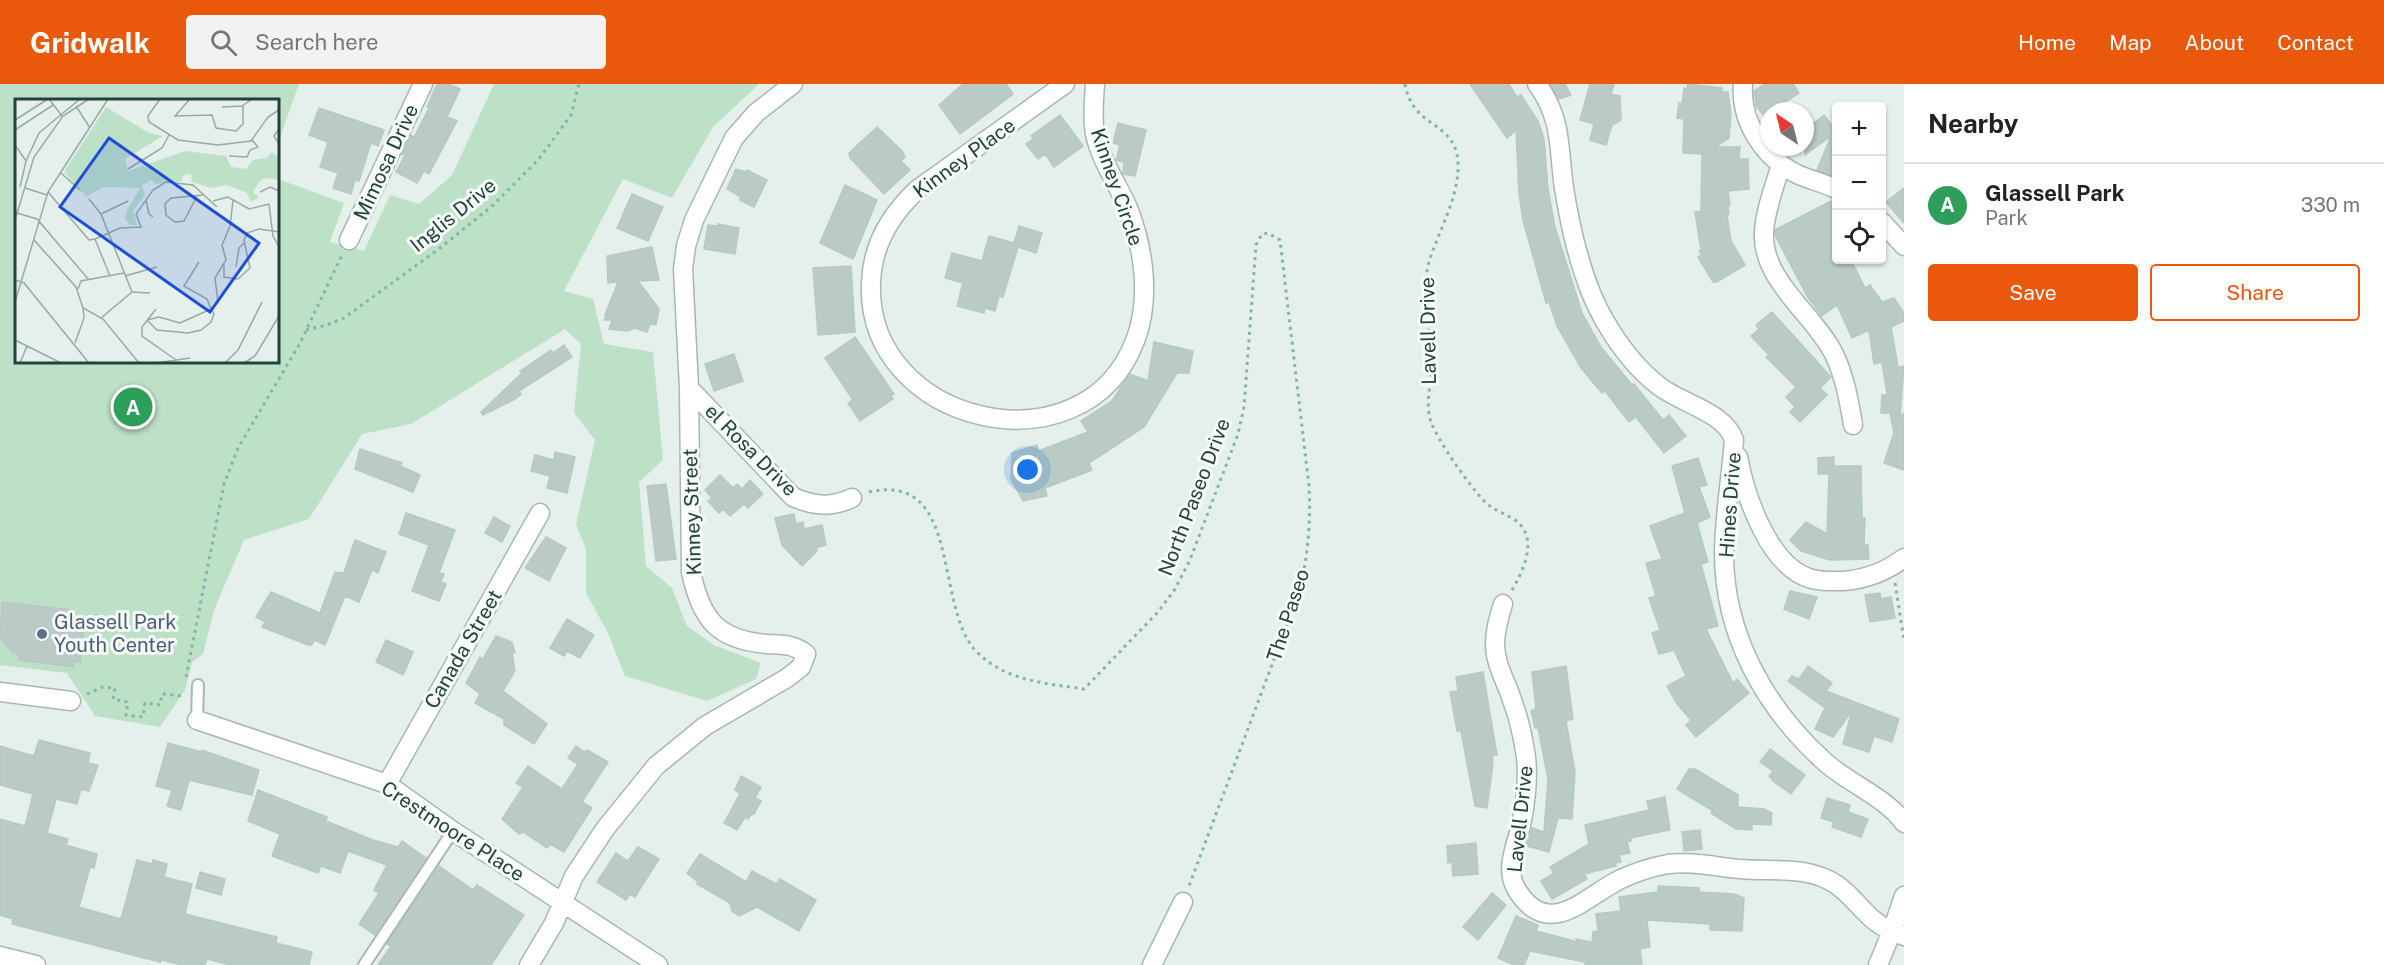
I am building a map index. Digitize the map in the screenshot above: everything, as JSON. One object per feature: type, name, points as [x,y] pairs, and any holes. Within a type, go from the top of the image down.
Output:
[{"type":"street","name":"Mimosa Drive","points":[[350,240],[423,84]]},
{"type":"street","name":"Kinney Street","points":[[529,965],[563,904],[574,876],[598,838],[656,766],[705,726],[787,678],[801,667],[806,654],[797,646],[734,639],[717,628],[705,614],[696,596],[691,572],[689,388],[683,269],[686,246],[694,220],[734,138],[746,122],[793,84]]},
{"type":"street","name":"Kinney Place","points":[[1042,419],[1020,421],[979,415],[942,402],[907,377],[882,341],[874,319],[870,295],[871,271],[877,245],[902,204],[918,189],[1065,84]]},
{"type":"street","name":"Kinney Circle","points":[[1042,419],[1065,412],[1088,400],[1108,384],[1124,363],[1135,342],[1142,318],[1142,268],[1137,236],[1128,209],[1102,156],[1095,133],[1095,84]]},
{"type":"street","name":"Hines Drive","points":[[1537,84],[1555,115],[1560,134],[1564,186],[1572,227],[1590,288],[1604,320],[1638,367],[1659,386],[1724,422],[1731,430],[1734,440],[1724,551],[1726,583],[1740,643],[1770,701],[1796,733],[1826,763],[1889,807],[1904,823]]},
{"type":"street","points":[[1743,84],[1746,113],[1754,134],[1766,151],[1798,175],[1832,188]]},
{"type":"street","points":[[1781,164],[1765,222],[1765,247],[1786,289],[1820,330],[1834,354],[1845,384],[1853,425]]},
{"type":"street","points":[[1886,227],[1904,246]]},
{"type":"street","name":"el Rosa Drive","points":[[689,388],[793,497],[809,504],[824,506],[839,504],[852,498]]},
{"type":"street","points":[[1734,440],[1740,472],[1752,507],[1769,540],[1790,567],[1811,579],[1829,582],[1852,580],[1898,562]]},
{"type":"street","name":"Canada Street","points":[[387,784],[540,513]]},
{"type":"street","name":"Lavell Drive","points":[[1503,604],[1497,625],[1495,646],[1499,667],[1521,727],[1526,760],[1527,790],[1512,858],[1511,873],[1515,888],[1525,901],[1544,911],[1565,913],[1579,908],[1620,880],[1669,864],[1695,863],[1740,869],[1800,871],[1817,875],[1836,885],[1877,926],[1898,933]]},
{"type":"street","points":[[0,692],[71,701]]},
{"type":"street","name":"Crestmoore Place","points":[[197,720],[387,784],[453,831],[657,965]]},
{"type":"street","points":[[1878,965],[1898,933],[1904,896]]},
{"type":"street","points":[[1152,965],[1183,902]]},
{"type":"street","points":[[0,956],[36,965]]},
{"type":"lane","points":[[197,720],[198,685]]},
{"type":"lane","points":[[364,965],[453,831]]},
{"type":"path","name":"Inglis Drive","points":[[306,330],[344,318],[440,248],[491,207],[539,159],[571,115],[579,84]]},
{"type":"path","name":"Lavell Drive","points":[[1405,84],[1412,107],[1449,137],[1456,149],[1458,164],[1449,209],[1425,279],[1424,300],[1432,368],[1428,402],[1435,432],[1483,500],[1494,510],[1516,521],[1524,530],[1528,541],[1527,555],[1521,575],[1503,604]]},
{"type":"path","name":"The Paseo","points":[[1183,902],[1300,590],[1308,554],[1311,522],[1309,486],[1280,240],[1269,233],[1262,234],[1256,245]]},
{"type":"path","points":[[198,685],[185,684],[224,484],[238,448],[306,330],[350,240]]},
{"type":"path","name":"North Paseo Drive","points":[[852,498],[879,489],[910,496],[923,505],[933,518],[939,532],[955,615],[975,649],[990,663],[1024,680],[1084,689],[1158,612],[1175,589],[1190,560],[1238,434],[1244,407],[1256,245]]},
{"type":"path","points":[[1898,562],[1904,640]]},
{"type":"path","points":[[103,687],[114,688],[113,699],[128,702],[126,715],[143,717],[146,703],[160,705],[162,694],[183,696]]},
{"type":"green space","points":[[0,84],[299,84],[279,140],[279,99],[15,99],[15,363],[279,363],[279,179],[344,203],[330,242],[364,251],[390,195],[419,204],[452,175],[494,84],[759,84],[713,127],[672,198],[623,179],[564,291],[593,299],[604,344],[653,352],[663,460],[639,482],[646,566],[672,588],[687,626],[714,645],[761,663],[756,679],[707,701],[625,676],[608,633],[586,593],[586,549],[576,524],[595,440],[574,413],[581,344],[565,329],[411,424],[362,434],[309,519],[244,540],[214,610],[203,654],[192,662],[185,690],[160,727],[95,716],[67,673],[0,665]]},
{"type":"building","points":[[437,84],[448,84],[460,89],[447,117],[457,121],[429,174],[424,171],[417,183],[396,172],[405,155],[402,154],[411,135],[414,137],[429,108],[427,107]]},
{"type":"building","points":[[963,84],[1006,84],[1013,94],[960,134],[939,105]]},
{"type":"building","points":[[1470,84],[1509,84],[1517,97],[1521,95],[1538,121],[1544,139],[1548,189],[1555,227],[1582,313],[1601,347],[1632,385],[1634,384],[1663,420],[1669,415],[1686,436],[1664,453],[1636,417],[1629,422],[1605,391],[1602,393],[1581,368],[1557,326],[1549,302],[1546,303],[1523,220],[1519,194],[1516,130],[1507,138]]},
{"type":"building","points":[[1550,84],[1565,84],[1571,95],[1559,99]]},
{"type":"building","points":[[1590,84],[1614,84],[1611,94],[1620,96],[1621,120],[1612,125],[1606,145],[1590,140],[1594,124],[1580,120]]},
{"type":"building","points":[[1688,84],[1722,88],[1722,92],[1728,92],[1731,115],[1729,138],[1715,147],[1740,147],[1739,159],[1748,159],[1749,189],[1728,191],[1730,205],[1728,205],[1729,214],[1727,215],[1731,241],[1745,265],[1717,282],[1713,282],[1698,257],[1702,255],[1699,251],[1701,250],[1695,212],[1701,211],[1702,154],[1683,153],[1684,119],[1677,118],[1679,103],[1682,104],[1684,88],[1687,89]]},
{"type":"building","points":[[1765,84],[1793,84],[1799,93],[1785,102],[1760,102],[1760,111],[1756,106],[1754,91]]},
{"type":"building","points":[[319,108],[384,130],[378,146],[371,143],[359,181],[355,180],[351,194],[333,188],[338,173],[320,167],[328,142],[309,135]]},
{"type":"building","points":[[1060,115],[1083,146],[1054,167],[1045,154],[1038,159],[1026,144],[1033,139],[1031,136]]},
{"type":"building","points":[[1824,115],[1832,125],[1832,176],[1817,170],[1831,136],[1814,148],[1814,123]]},
{"type":"building","points":[[1118,123],[1146,130],[1135,176],[1123,174],[1124,162],[1116,160],[1120,145],[1113,143]]},
{"type":"building","points":[[877,127],[902,151],[905,157],[901,161],[910,170],[884,194],[850,158],[849,153]]},
{"type":"building","points":[[736,169],[746,172],[747,170],[767,180],[754,207],[740,200],[741,197],[727,189]]},
{"type":"building","points":[[845,185],[877,200],[853,259],[820,243]]},
{"type":"building","points":[[1904,188],[1904,223],[1886,202]]},
{"type":"building","points":[[632,194],[663,207],[648,241],[617,228]]},
{"type":"building","points":[[1831,201],[1832,264],[1853,264],[1865,288],[1870,285],[1882,302],[1894,298],[1904,313],[1904,321],[1891,327],[1898,367],[1904,366],[1900,416],[1904,413],[1904,470],[1884,463],[1894,433],[1890,413],[1881,413],[1882,395],[1887,395],[1882,362],[1874,364],[1869,330],[1852,338],[1837,305],[1822,316],[1807,296],[1775,235],[1775,230]]},
{"type":"building","points":[[718,224],[739,228],[735,254],[704,249],[708,225],[718,226]]},
{"type":"building","points":[[1019,226],[1042,233],[1036,253],[1018,247],[1003,297],[999,296],[995,311],[985,308],[984,313],[957,306],[963,283],[945,278],[952,253],[982,261],[989,236],[1014,243]]},
{"type":"building","points":[[652,247],[659,280],[638,281],[659,309],[656,325],[650,324],[647,332],[635,328],[628,331],[609,329],[612,320],[604,320],[618,282],[608,283],[607,256]]},
{"type":"building","points":[[851,266],[855,332],[818,335],[813,268]]},
{"type":"building","points":[[1772,312],[1831,377],[1820,388],[1827,395],[1800,422],[1790,412],[1795,407],[1786,397],[1796,387],[1766,357],[1769,355],[1751,336],[1759,329],[1756,325]]},
{"type":"building","points":[[855,337],[894,394],[891,396],[893,399],[860,421],[848,403],[853,400],[825,358]]},
{"type":"building","points":[[1154,342],[1193,351],[1189,373],[1177,373],[1144,427],[1089,463],[1092,470],[1045,488],[1047,496],[1023,501],[1011,479],[1012,453],[1037,445],[1038,451],[1088,432],[1081,421],[1112,401],[1130,374],[1148,381]]},
{"type":"building","points":[[564,345],[572,357],[519,391],[521,394],[515,399],[483,415],[481,412],[522,373],[520,371],[551,350],[553,353]]},
{"type":"building","points":[[734,354],[743,381],[714,391],[705,364]]},
{"type":"building","points":[[360,449],[402,463],[400,466],[420,475],[413,492],[355,469]]},
{"type":"building","points":[[555,452],[575,457],[567,493],[547,488],[550,476],[531,471],[535,455],[554,460]]},
{"type":"building","points":[[1834,457],[1834,466],[1861,466],[1862,518],[1865,518],[1864,545],[1868,545],[1869,559],[1830,560],[1801,551],[1790,540],[1806,522],[1827,534],[1829,474],[1818,474],[1818,458]]},
{"type":"building","points":[[1698,458],[1707,485],[1699,487],[1710,517],[1697,523],[1708,562],[1701,564],[1718,626],[1706,629],[1733,683],[1737,679],[1749,693],[1696,737],[1686,725],[1691,720],[1677,704],[1667,686],[1686,676],[1674,650],[1659,654],[1652,633],[1660,630],[1649,598],[1656,596],[1646,563],[1662,559],[1650,526],[1685,513],[1672,466]]},
{"type":"building","points":[[720,475],[733,488],[737,484],[742,489],[750,480],[763,494],[748,508],[744,504],[730,516],[723,509],[719,513],[708,501],[712,498],[705,490]]},
{"type":"building","points":[[666,484],[676,559],[656,561],[647,486]]},
{"type":"building","points":[[406,513],[455,530],[439,573],[444,574],[441,582],[446,584],[439,601],[412,591],[429,545],[399,534]]},
{"type":"building","points":[[794,514],[796,524],[803,522],[804,529],[822,525],[826,545],[816,548],[817,551],[802,566],[782,545],[775,518]]},
{"type":"building","points":[[494,517],[510,526],[502,542],[485,533]]},
{"type":"building","points":[[546,537],[566,548],[549,581],[525,568]]},
{"type":"building","points":[[355,540],[386,552],[378,573],[372,570],[359,602],[345,596],[325,645],[314,640],[312,645],[308,645],[262,627],[265,622],[256,617],[271,592],[320,613],[335,572],[344,573]]},
{"type":"building","points":[[1790,591],[1817,597],[1809,619],[1784,609]]},
{"type":"building","points":[[1880,593],[1881,599],[1891,597],[1895,618],[1870,622],[1865,595]]},
{"type":"building","name":"Glassell Park Youth Center","points":[[2,602],[73,610],[71,628],[84,630],[80,662],[74,662],[73,667],[18,660],[19,654],[13,653],[0,637]]},
{"type":"building","points":[[567,619],[594,635],[580,658],[567,651],[564,656],[550,648]]},
{"type":"building","points":[[496,636],[512,642],[515,653],[512,653],[515,671],[503,691],[547,724],[534,744],[504,725],[504,719],[475,703],[480,694],[466,683],[480,657],[483,659]]},
{"type":"building","points":[[386,640],[413,652],[403,675],[376,662]]},
{"type":"building","points":[[1566,666],[1573,719],[1566,721],[1575,772],[1572,819],[1558,818],[1549,852],[1527,846],[1532,828],[1544,832],[1548,779],[1538,728],[1535,728],[1531,711],[1536,709],[1532,672]]},
{"type":"building","points":[[1808,666],[1832,683],[1826,691],[1899,719],[1892,742],[1874,736],[1869,752],[1843,744],[1852,711],[1833,737],[1815,729],[1825,708],[1788,681],[1792,676],[1799,679]]},
{"type":"building","points":[[1483,672],[1497,755],[1492,756],[1487,808],[1475,806],[1461,731],[1457,731],[1450,692],[1458,691],[1456,677]]},
{"type":"building","points":[[39,740],[90,753],[88,763],[98,765],[89,791],[81,789],[77,804],[56,799],[47,833],[68,839],[66,845],[97,854],[94,868],[90,867],[79,907],[121,919],[137,860],[152,864],[153,860],[167,864],[164,877],[192,884],[185,914],[277,937],[276,943],[312,952],[309,965],[230,965],[207,959],[205,965],[182,965],[161,960],[160,962],[12,924],[13,919],[0,915],[0,819],[25,826],[33,794],[0,785],[0,746],[34,756]]},
{"type":"building","points":[[168,743],[202,752],[202,750],[259,770],[252,795],[189,780],[181,810],[167,806],[172,790],[156,786]]},
{"type":"building","points":[[576,746],[608,762],[582,802],[592,808],[564,852],[550,844],[547,848],[523,832],[519,834],[502,819],[523,787],[516,783],[528,766],[562,789],[578,764],[568,758]]},
{"type":"building","points":[[1770,749],[1805,775],[1791,794],[1773,781],[1769,776],[1773,771],[1760,762]]},
{"type":"building","points":[[1689,769],[1695,769],[1738,795],[1738,807],[1764,809],[1772,813],[1771,825],[1752,824],[1752,830],[1736,829],[1711,813],[1713,811],[1677,789]]},
{"type":"building","points":[[741,776],[761,787],[755,798],[761,801],[754,814],[752,813],[748,819],[745,817],[737,830],[724,823],[740,794],[735,790]]},
{"type":"building","points":[[258,790],[327,817],[326,821],[373,840],[398,847],[402,841],[426,858],[375,935],[359,924],[379,893],[374,890],[387,865],[348,851],[340,873],[321,866],[318,873],[272,856],[280,834],[248,821]]},
{"type":"building","points":[[1665,797],[1670,830],[1630,838],[1631,841],[1627,842],[1630,853],[1619,855],[1621,862],[1615,863],[1616,866],[1584,874],[1587,879],[1552,899],[1541,881],[1554,873],[1550,867],[1589,844],[1585,825],[1649,810],[1647,801]]},
{"type":"building","points":[[1827,798],[1850,805],[1848,812],[1868,819],[1861,837],[1832,827],[1834,822],[1821,818]]},
{"type":"building","points":[[1700,830],[1702,849],[1684,851],[1682,832]]},
{"type":"building","points":[[1476,843],[1478,874],[1453,876],[1452,862],[1448,863],[1447,846]]},
{"type":"building","points":[[638,847],[659,859],[635,897],[630,894],[626,900],[597,882],[616,853],[628,861]]},
{"type":"building","points":[[700,854],[746,882],[752,871],[776,884],[780,879],[816,900],[799,931],[757,907],[739,916],[732,911],[730,903],[697,884],[698,882],[687,873]]},
{"type":"building","points":[[439,866],[473,890],[477,885],[524,915],[491,965],[378,965],[391,946],[387,944]]},
{"type":"building","points":[[200,872],[225,879],[221,895],[196,888]]},
{"type":"building","points":[[1658,886],[1699,888],[1699,892],[1734,894],[1744,898],[1742,931],[1710,930],[1710,924],[1647,920],[1650,947],[1640,949],[1642,965],[1585,965],[1585,962],[1530,951],[1524,965],[1514,965],[1498,958],[1516,916],[1538,925],[1536,931],[1578,942],[1576,939],[1592,942],[1593,932],[1598,931],[1596,914],[1621,911],[1619,897],[1658,892]]},
{"type":"building","points":[[1492,893],[1506,905],[1478,940],[1463,927]]},
{"type":"place","name":"Glassell Park","points":[[133,407]]},
{"type":"place","name":"Glassell Park Youth Center","points":[[42,634]]}]
